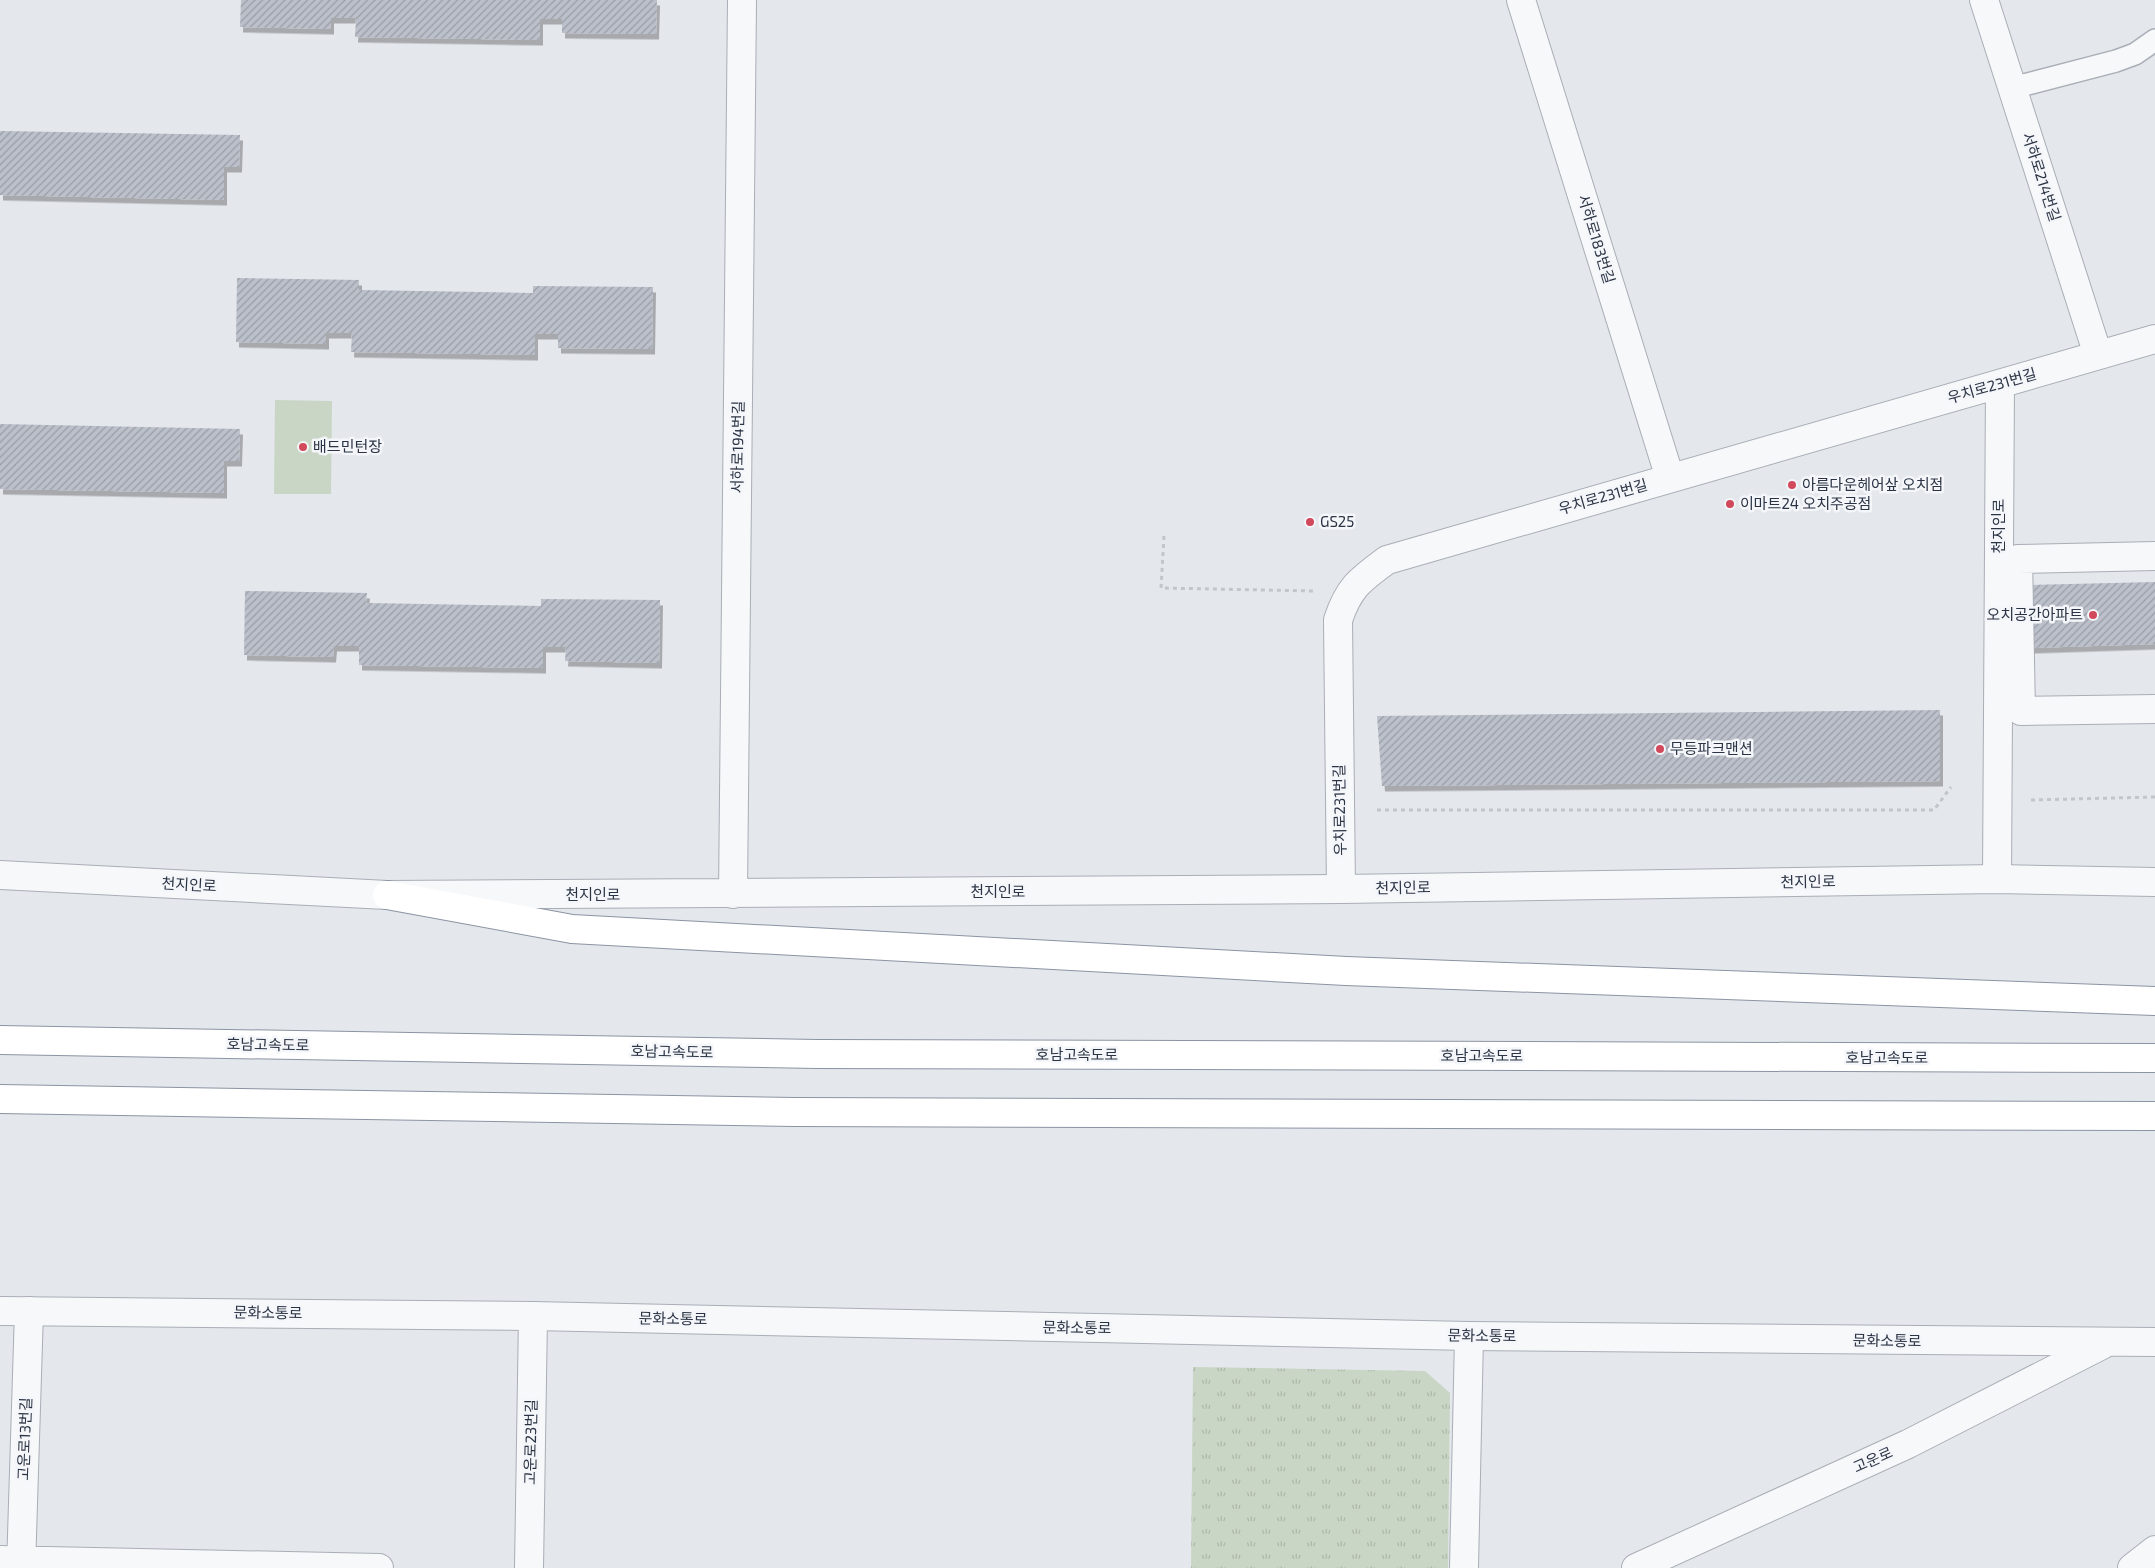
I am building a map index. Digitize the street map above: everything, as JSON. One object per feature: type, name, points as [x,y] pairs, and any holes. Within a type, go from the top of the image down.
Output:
[{"type":"highway","points":[[386,895],[572,929],[1346,971],[2155,1001]]},
{"type":"highway","name":"호남고속도로","points":[[0,1040],[816,1054],[2155,1058]]},
{"type":"highway","points":[[0,1099],[795,1112],[2155,1116]]},
{"type":"street","name":"서하로194번길","points":[[733,894],[742,0]]},
{"type":"street","name":"서하로183번길","points":[[1521,0],[1670,478]]},
{"type":"street","name":"서하로214번길","points":[[1984,0],[2098,355]]},
{"type":"street","name":"우치로231번길","points":[[1341,889],[1338,620],[1344,601],[1358,581],[1387,560],[2155,339]]},
{"type":"street","name":"천지인로","points":[[1997,879],[2000,384]]},
{"type":"street","points":[[2155,556],[2018,559],[2021,711],[2155,708]]},
{"type":"street","name":"천지인로","points":[[0,875],[386,895],[1341,889],[1997,879],[2155,882]]},
{"type":"street","name":"문화소통로","points":[[0,1311],[533,1316],[1469,1336],[2155,1342]]},
{"type":"street","name":"고운로13번길","points":[[14,1563],[29,1311]]},
{"type":"street","name":"고운로23번길","points":[[529,1568],[533,1316]]},
{"type":"street","points":[[1464,1568],[1469,1336]]},
{"type":"street","name":"고운로","points":[[1636,1568],[1908,1444],[2106,1343]]},
{"type":"street","points":[[2132,1568],[2155,1550]]},
{"type":"street","points":[[14,1563],[379,1568]]},
{"type":"lane","points":[[2012,88],[2116,61],[2135,54],[2155,40]]},
{"type":"path","points":[[1164,536],[1161,588],[1351,591]]},
{"type":"path","points":[[1377,810],[1934,810],[1951,786]]},
{"type":"path","points":[[2022,800],[2155,798]]},
{"type":"green space","name":"배드민턴장","points":[[275,400],[332,401],[331,494],[274,494]]},
{"type":"green space","points":[[1193,1367],[1425,1371],[1450,1393],[1448,1568],[1191,1568]]},
{"type":"building","points":[[241,0],[657,0],[656,34],[562,33],[562,19],[540,19],[540,40],[355,37],[356,18],[331,18],[331,29],[240,27]]},
{"type":"building","points":[[0,131],[240,135],[239,167],[224,167],[224,200],[0,195]]},
{"type":"building","points":[[237,278],[359,280],[359,290],[533,293],[533,286],[653,287],[652,349],[558,348],[558,334],[535,334],[535,355],[351,352],[352,333],[326,333],[326,344],[236,342]]},
{"type":"building","points":[[0,424],[240,429],[239,461],[224,461],[224,493],[0,489]]},
{"type":"building","name":"오치공간아파트","points":[[2155,582],[2155,644],[2031,648],[2029,585]]},
{"type":"building","points":[[245,591],[367,593],[366,603],[541,606],[541,599],[660,600],[659,663],[565,661],[566,647],[543,647],[543,668],[359,665],[359,646],[334,646],[333,657],[244,655]]},
{"type":"building","name":"무등파크맨션","points":[[1940,710],[1940,781],[1382,786],[1377,716]]},
{"type":"place","name":"배드민턴장","points":[[303,447]]},
{"type":"place","name":"아름다운헤어샆 오치점","points":[[1792,485]]},
{"type":"place","name":"이마트24 오치주공점","points":[[1730,504]]},
{"type":"place","name":"GS25","points":[[1310,522]]},
{"type":"place","name":"오치공간아파트","points":[[2093,615]]},
{"type":"place","name":"무등파크맨션","points":[[1660,749]]}]
